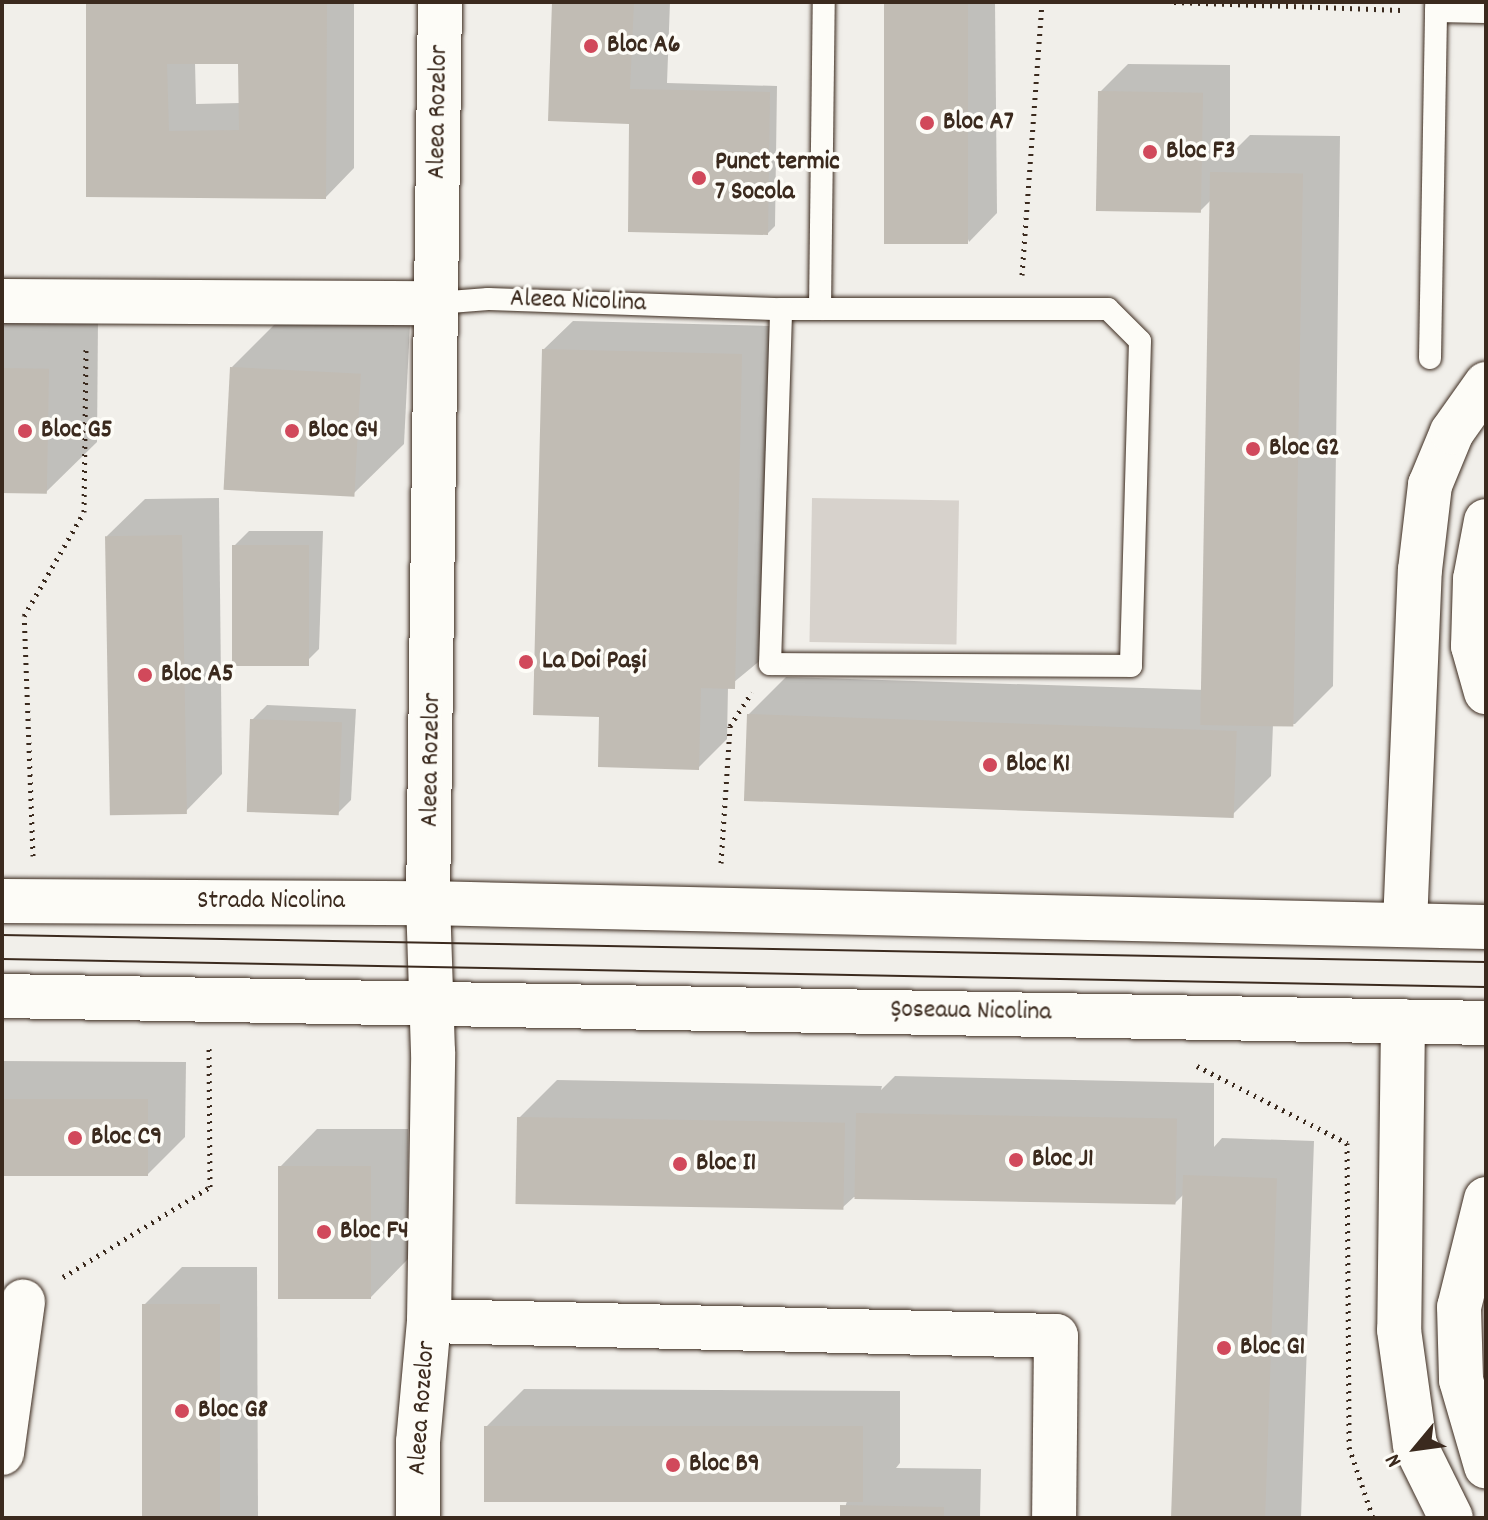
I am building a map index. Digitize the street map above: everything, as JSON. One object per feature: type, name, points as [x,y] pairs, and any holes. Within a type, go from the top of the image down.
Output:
[{"type":"main road","name":"Aleea Rozelor","points":[[418,1518],[418,1442],[429,1321],[432,1002],[428,903],[440,2]]},
{"type":"main road","name":"Aleea Nicolina","points":[[2,301],[437,303]]},
{"type":"main road","points":[[1486,384],[1452,432],[1430,485],[1420,570],[1405,924],[1486,927]]},
{"type":"main road","points":[[1486,521],[1475,579],[1473,646],[1486,692]]},
{"type":"main road","name":"Strada Nicolina","points":[[18,901],[428,903],[1405,924]]},
{"type":"main road","points":[[2,996],[432,1002]]},
{"type":"main road","name":"Șoseaua Nicolina","points":[[432,1002],[1486,1023]]},
{"type":"main road","points":[[1403,1021],[1399,1330],[1415,1445],[1451,1518]]},
{"type":"main road","points":[[1484,1461],[1461,1380],[1459,1307],[1486,1199]]},
{"type":"main road","points":[[2,1453],[23,1301]]},
{"type":"main road","points":[[429,1321],[1056,1336],[1054,1518]]},
{"type":"lane","points":[[820,309],[824,2]]},
{"type":"lane","points":[[1430,358],[1436,6],[1486,12]]},
{"type":"lane","name":"Aleea Nicolina","points":[[437,303],[488,299],[781,309],[1108,309],[1140,341],[1131,666],[770,664]]},
{"type":"lane","points":[[770,664],[781,309]]},
{"type":"path","points":[[1020,308],[1042,2]]},
{"type":"path","points":[[1174,2],[1436,6]]},
{"type":"path","points":[[18,901],[24,616],[84,512],[86,302]]},
{"type":"path","points":[[720,865],[730,726],[770,664]]},
{"type":"path","points":[[23,1301],[210,1187],[209,997]]},
{"type":"path","points":[[1193,1064],[1347,1143],[1349,1447],[1373,1518]]},
{"type":"shaded area","points":[[812,498],[959,501],[956,645],[809,642]]},
{"type":"building","points":[[86,2],[327,2],[326,199],[86,197]],"holes":[[[167,64],[238,64],[239,130],[169,131]]]},
{"type":"building","name":"Punct termic 7 Socola","points":[[552,2],[634,2],[630,89],[770,92],[768,235],[628,232],[629,124],[548,121]]},
{"type":"building","name":"Bloc A7","points":[[884,2],[968,2],[968,244],[884,244]]},
{"type":"building","name":"Bloc F3","points":[[1098,91],[1203,93],[1201,213],[1096,211]]},
{"type":"building","name":"Bloc G2","points":[[1210,172],[1303,174],[1293,727],[1200,725]]},
{"type":"building","points":[[542,349],[742,354],[735,689],[701,688],[699,770],[598,767],[599,717],[533,715]]},
{"type":"building","name":"Bloc G4","points":[[230,367],[361,374],[354,497],[224,490]]},
{"type":"building","name":"Bloc G5","points":[[2,368],[49,369],[47,494],[2,493]]},
{"type":"building","name":"Bloc A5","points":[[182,535],[187,814],[110,815],[105,536]]},
{"type":"building","points":[[232,545],[309,545],[309,666],[232,666]]},
{"type":"building","name":"Bloc K1","points":[[747,714],[1237,731],[1234,818],[744,801]]},
{"type":"building","points":[[250,719],[342,722],[339,815],[247,812]]},
{"type":"building","name":"Bloc C9","points":[[2,1099],[148,1099],[148,1176],[2,1176]]},
{"type":"building","name":"Bloc J1","points":[[856,1113],[1177,1119],[1175,1205],[854,1199]]},
{"type":"building","name":"Bloc I1","points":[[517,1117],[845,1123],[843,1210],[515,1204]]},
{"type":"building","name":"Bloc F4","points":[[278,1166],[371,1166],[371,1299],[278,1299]]},
{"type":"building","name":"Bloc G1","points":[[1183,1175],[1277,1178],[1265,1518],[1171,1518]]},
{"type":"building","name":"Bloc G8","points":[[142,1304],[220,1304],[220,1518],[142,1518]]},
{"type":"building","name":"Bloc B9","points":[[484,1426],[863,1426],[863,1502],[484,1502]]},
{"type":"building","points":[[840,1505],[944,1507],[944,1518],[840,1518]]},
{"type":"tram line","points":[[2,935],[1486,962]]},
{"type":"tram line","points":[[2,959],[1486,987]]},
{"type":"place","name":"Bloc A6","points":[[591,46]]},
{"type":"place","name":"Bloc A7","points":[[927,123]]},
{"type":"place","name":"Bloc F3","points":[[1150,152]]},
{"type":"place","name":"Punct termic 7 Socola","points":[[699,178]]},
{"type":"place","name":"Bloc G5","points":[[25,431]]},
{"type":"place","name":"Bloc G4","points":[[292,431]]},
{"type":"place","name":"Bloc G2","points":[[1253,449]]},
{"type":"place","name":"La Doi Pași","points":[[526,662]]},
{"type":"place","name":"Bloc A5","points":[[145,675]]},
{"type":"place","name":"Bloc K1","points":[[990,765]]},
{"type":"place","name":"Bloc C9","points":[[75,1138]]},
{"type":"place","name":"Bloc J1","points":[[1016,1160]]},
{"type":"place","name":"Bloc I1","points":[[680,1164]]},
{"type":"place","name":"Bloc F4","points":[[324,1232]]},
{"type":"place","name":"Bloc G1","points":[[1224,1348]]},
{"type":"place","name":"Bloc G8","points":[[182,1411]]},
{"type":"place","name":"Bloc B9","points":[[673,1465]]}]
